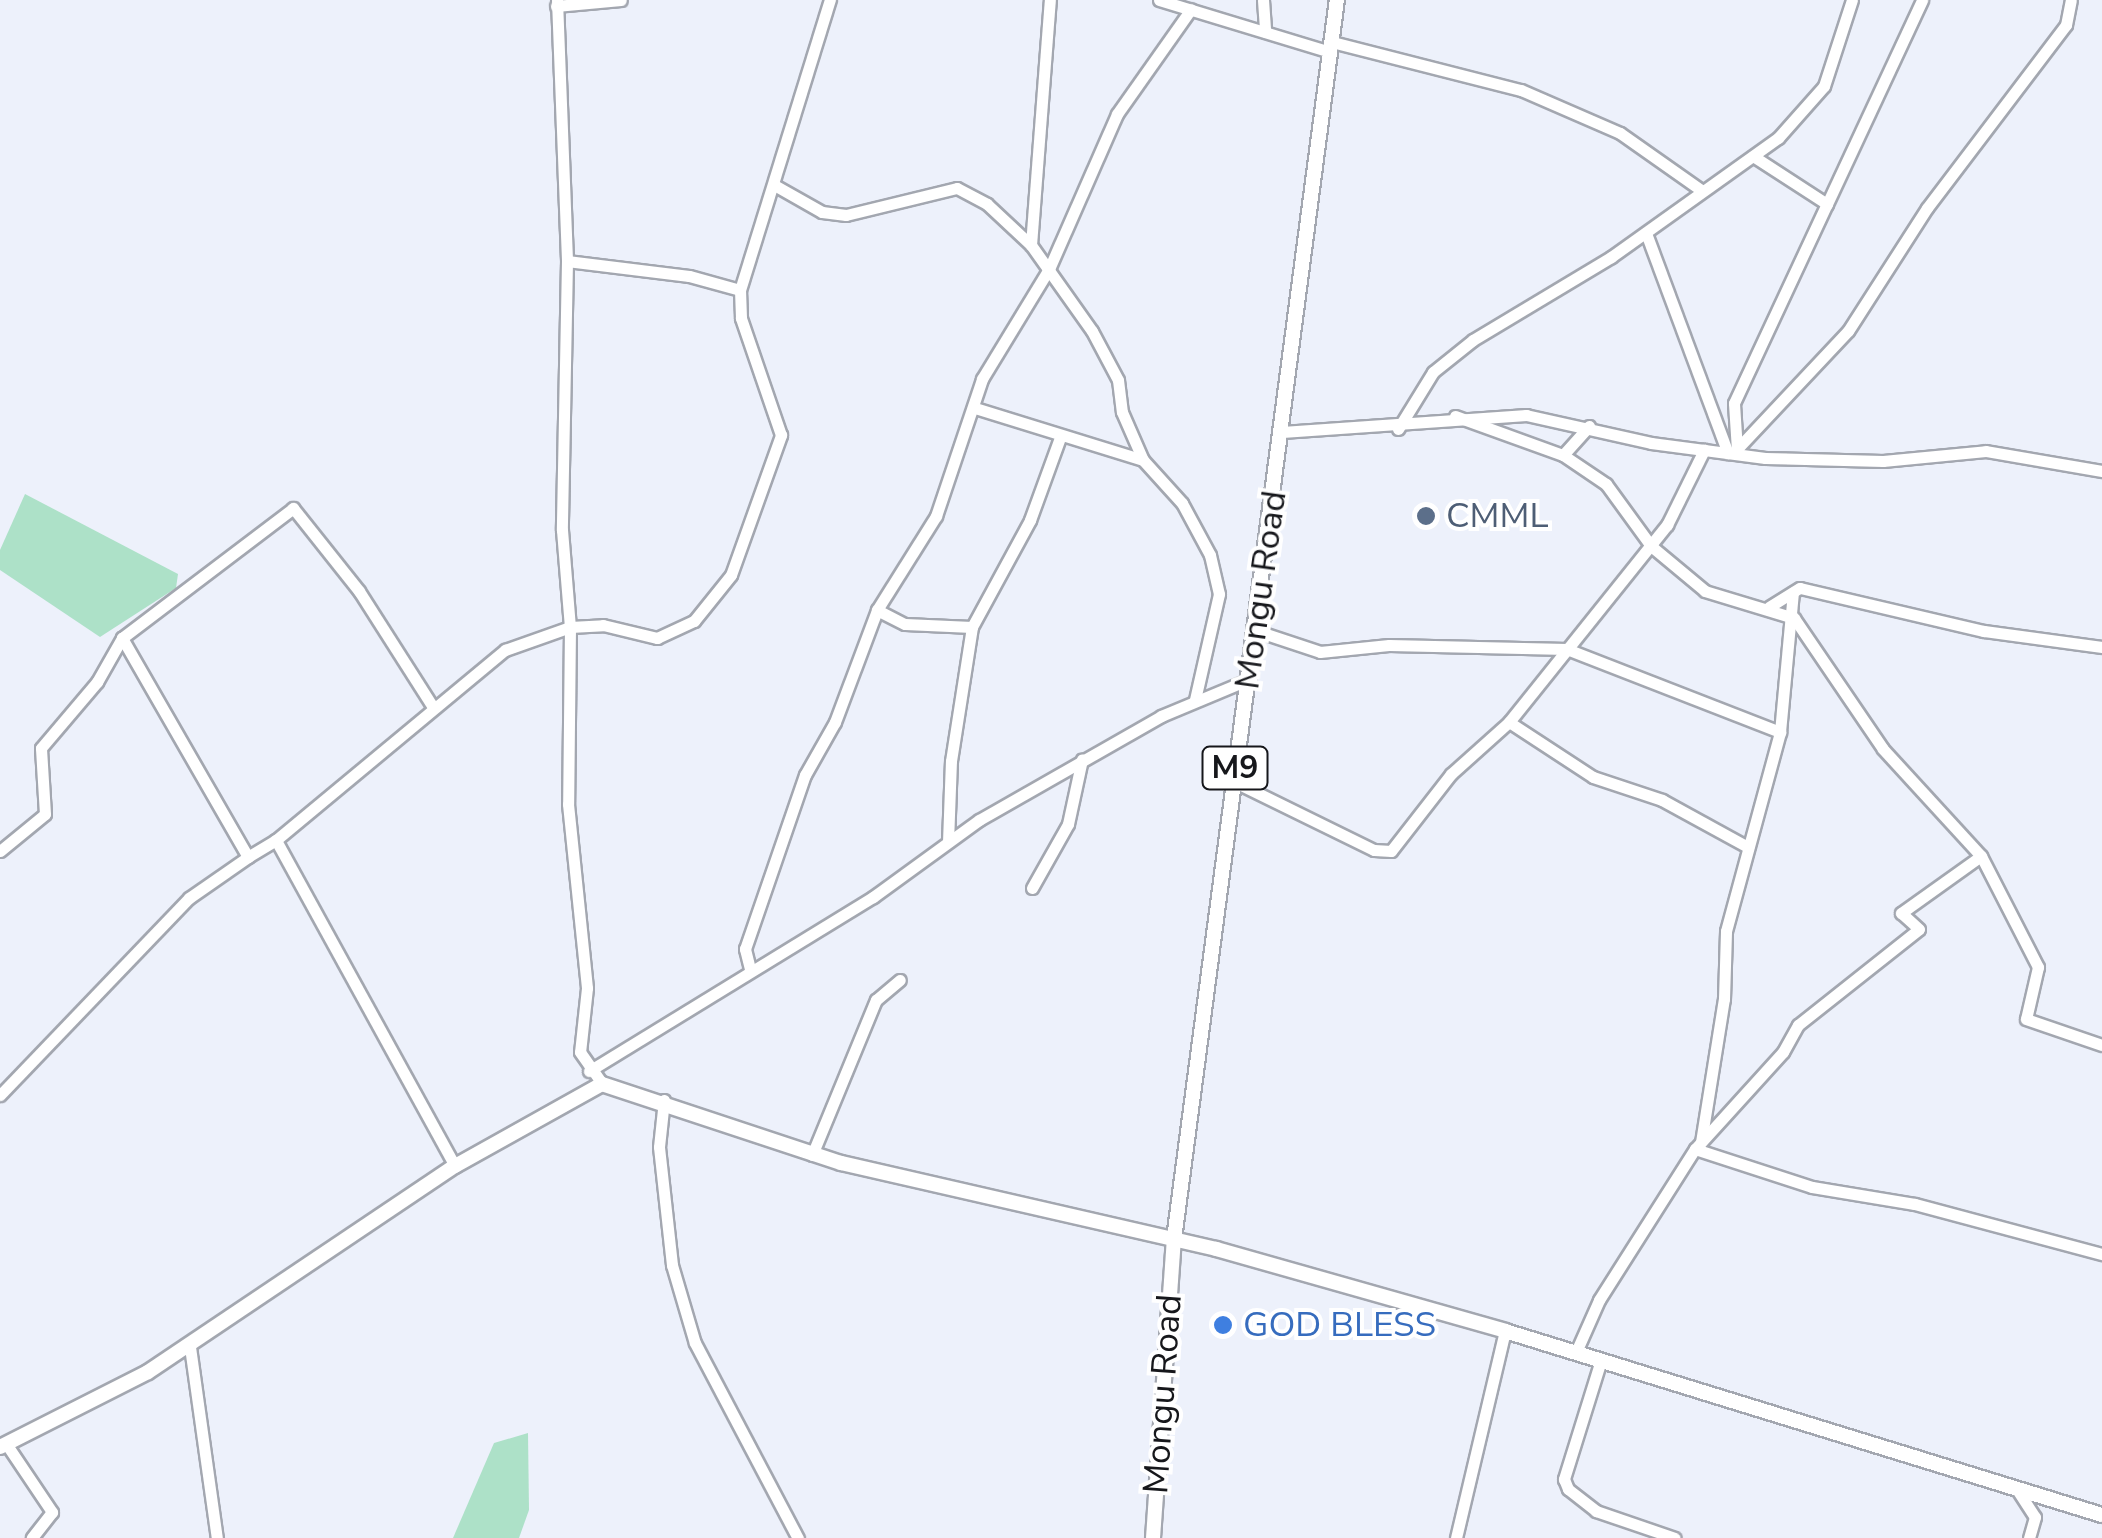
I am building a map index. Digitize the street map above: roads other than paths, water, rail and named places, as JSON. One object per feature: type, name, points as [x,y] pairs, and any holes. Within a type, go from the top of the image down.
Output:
[{"type":"main road","name":"Mongu Road","points":[[1153,1538],[1174,1239],[1337,0]]},
{"type":"main road","points":[[4,1446],[190,1347],[455,1166],[602,1084],[664,1100],[812,1155],[1174,1239],[1504,1331],[2102,1515]]},
{"type":"street","points":[[602,1084],[589,1071],[580,1052],[587,988],[568,804],[570,627],[562,530],[567,262],[556,3],[621,0]]},
{"type":"street","points":[[0,1095],[189,898],[276,840],[504,650],[570,627],[603,625],[657,638],[694,622],[731,575],[780,436],[741,318],[740,290],[776,186],[830,0]]},
{"type":"street","points":[[1031,246],[1050,0]]},
{"type":"street","points":[[1159,0],[1265,32],[1522,90],[1620,134],[1701,190]]},
{"type":"street","points":[[1398,429],[1433,372],[1474,340],[1646,234],[1701,190],[1778,138],[1824,86],[1852,0]]},
{"type":"street","points":[[1734,452],[1734,404],[1922,0]]},
{"type":"street","points":[[1734,452],[1855,321],[1927,208],[2066,25],[2071,0]]},
{"type":"street","points":[[1260,4],[1265,32]]},
{"type":"street","points":[[750,969],[745,949],[794,804],[836,722],[877,610],[936,516],[994,355],[1050,269],[1116,114],[1190,9]]},
{"type":"street","points":[[1753,156],[1827,204]]},
{"type":"street","points":[[776,186],[822,212],[846,215],[957,188],[987,204],[1050,269],[1118,380],[1122,412],[1143,460],[1182,503],[1217,575],[1216,622],[1194,700]]},
{"type":"street","points":[[1646,234],[1734,452]]},
{"type":"street","points":[[567,262],[689,276],[740,290]]},
{"type":"street","points":[[975,408],[1143,460]]},
{"type":"street","points":[[1282,432],[1398,429],[1455,416],[1526,416],[1704,450],[1884,461],[1986,451],[2102,471]]},
{"type":"street","points":[[1455,416],[1564,455],[1606,484],[1651,546],[1705,591],[1769,607],[1794,618],[1883,749],[1982,856],[2038,967],[2026,1019],[2102,1045]]},
{"type":"street","points":[[1564,455],[1589,426]]},
{"type":"street","points":[[948,842],[951,761],[972,627],[1030,520],[1061,435]]},
{"type":"street","points":[[1233,780],[1374,850],[1390,851],[1451,774],[1509,722],[1651,546],[1679,508],[1704,450]]},
{"type":"street","points":[[0,850],[45,814],[41,748],[97,682],[122,638],[293,508],[359,591],[432,708]]},
{"type":"street","points":[[1769,607],[1793,592],[1852,597],[1984,631],[2102,646]]},
{"type":"street","points":[[1698,1146],[1724,999],[1726,932],[1780,732],[1794,618],[1793,592]]},
{"type":"street","points":[[877,610],[905,624],[972,627]]},
{"type":"street","points":[[1257,631],[1320,652],[1389,645],[1567,650],[1780,732]]},
{"type":"street","points":[[122,638],[248,856]]},
{"type":"street","points":[[589,1071],[873,897],[948,842],[1082,759],[1194,700],[1250,678]]},
{"type":"street","points":[[1509,722],[1594,776],[1662,800],[1748,847]]},
{"type":"street","points":[[1032,888],[1068,824],[1082,759]]},
{"type":"street","points":[[276,840],[455,1166]]},
{"type":"street","points":[[1576,1352],[1599,1300],[1698,1146],[1784,1052],[1798,1025],[1919,928],[1901,913],[1982,856]]},
{"type":"street","points":[[812,1155],[876,1000],[900,980]]},
{"type":"street","points":[[664,1100],[663,1190],[672,1265],[695,1342],[798,1538]]},
{"type":"street","points":[[1698,1146],[1812,1187],[1915,1204],[2102,1254]]},
{"type":"street","points":[[1456,1538],[1504,1331]]},
{"type":"street","points":[[190,1347],[217,1538]]},
{"type":"street","points":[[1601,1360],[1564,1479],[1568,1488],[1596,1511],[1675,1538]]},
{"type":"street","points":[[4,1446],[52,1512],[32,1538]]},
{"type":"street","points":[[2018,1491],[2035,1517],[2029,1538]]},
{"type":"place","name":"CMML","points":[[1426,516]]},
{"type":"place","name":"GOD BLESS","points":[[1223,1325]]}]
